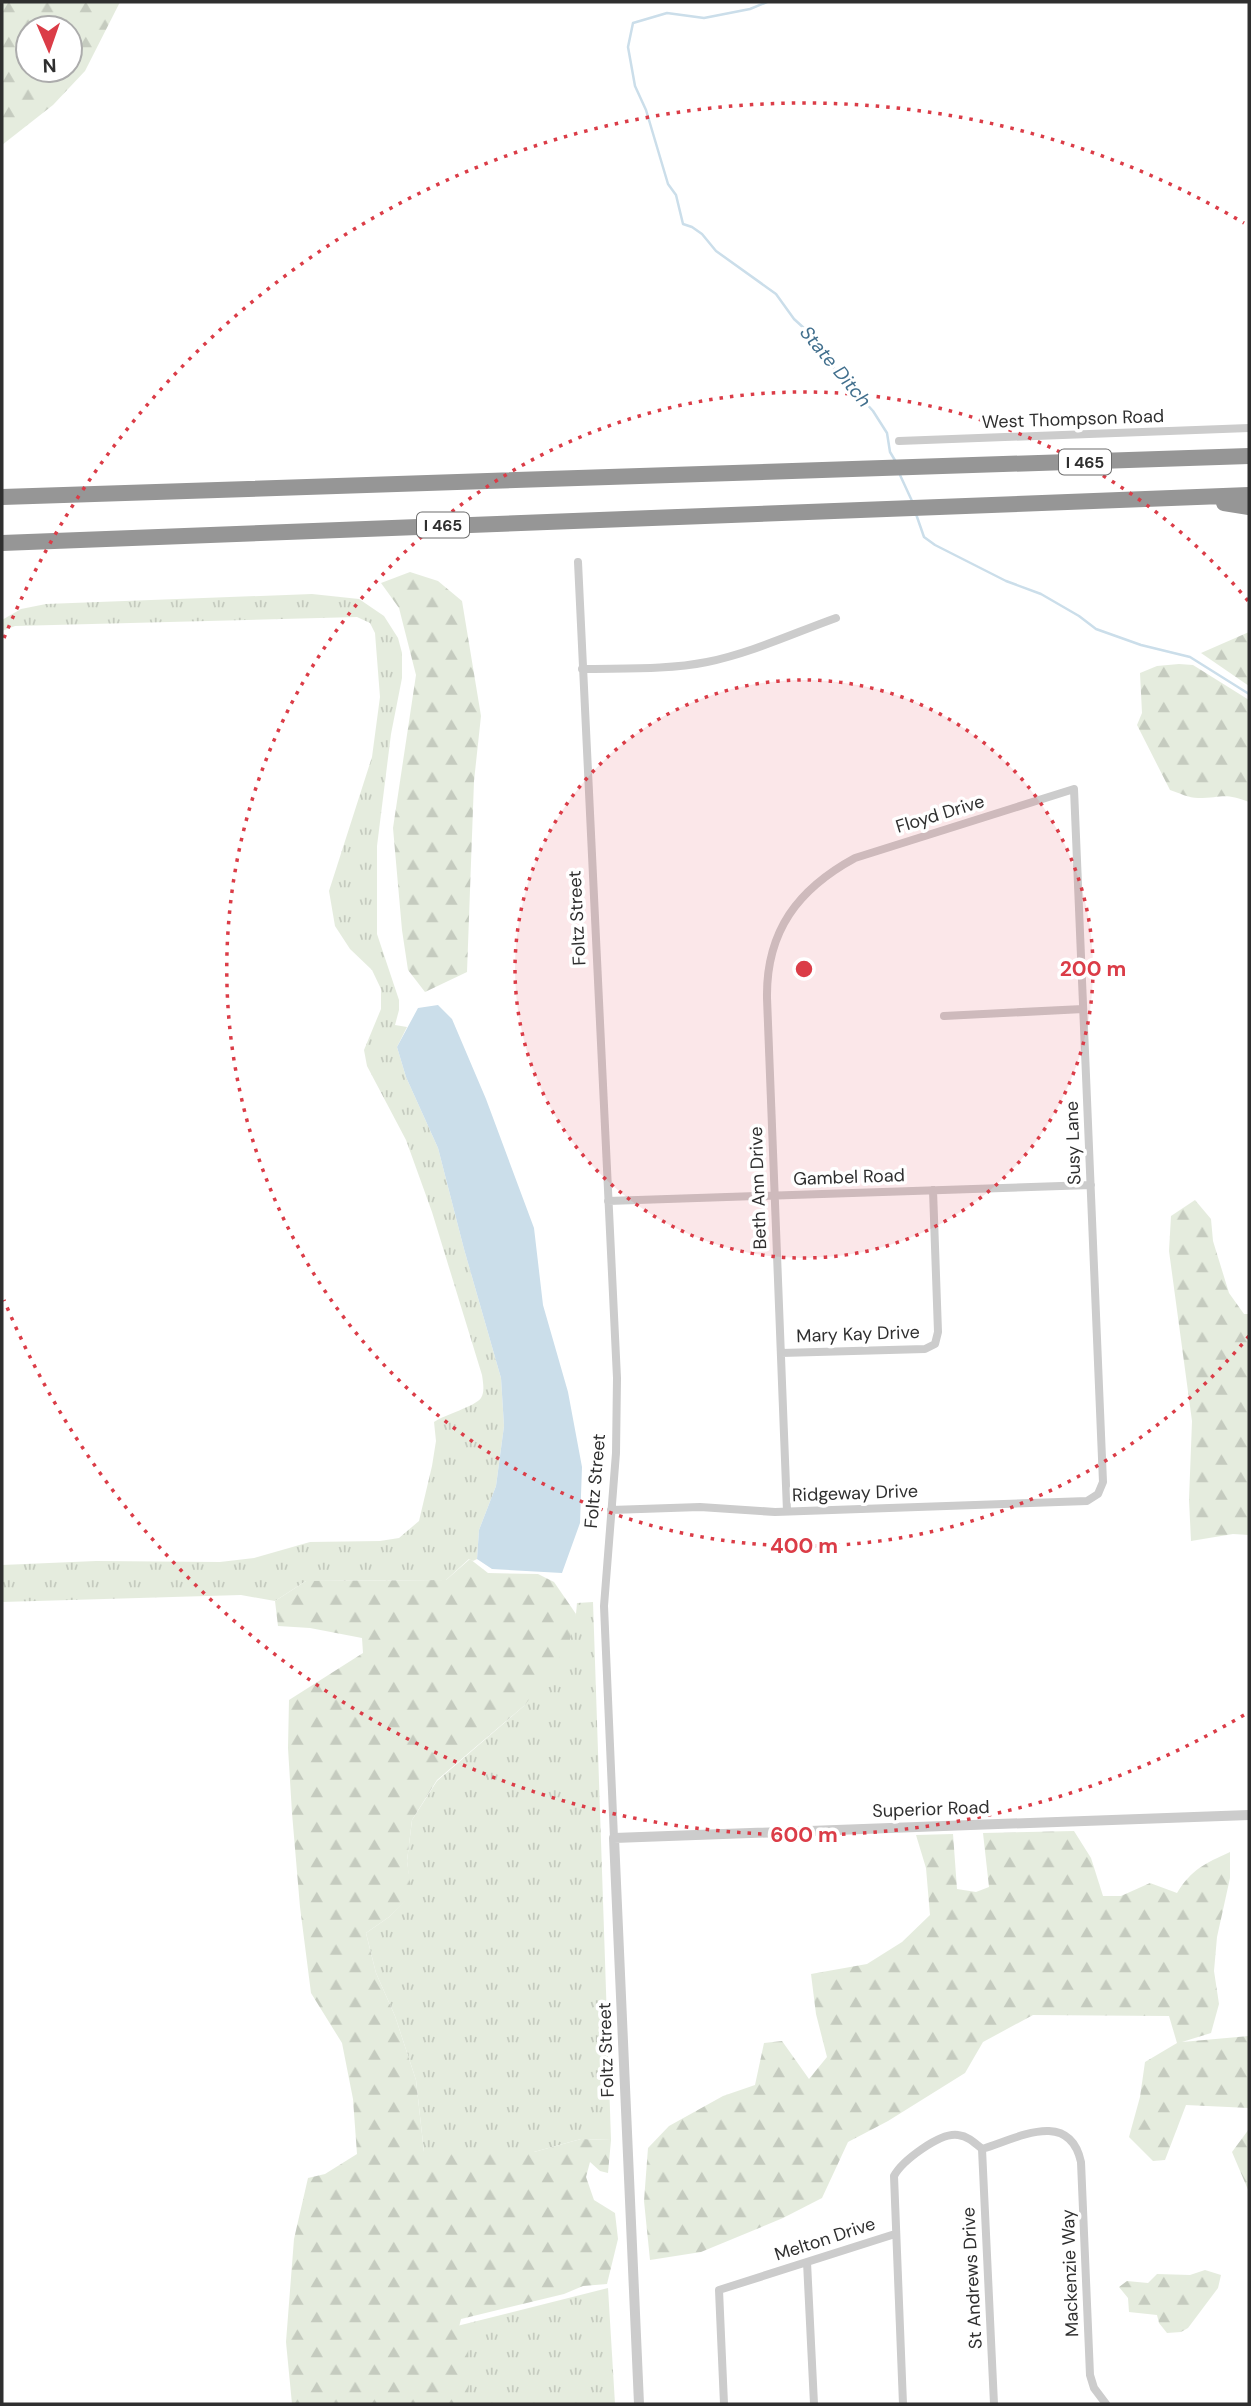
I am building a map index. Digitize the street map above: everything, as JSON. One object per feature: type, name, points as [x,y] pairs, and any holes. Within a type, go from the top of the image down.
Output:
[{"type":"highway","name":"I 465","points":[[2,498],[1249,456]]},
{"type":"highway","name":"I 465","points":[[2,543],[1249,495]]},
{"type":"highway","points":[[1190,497],[1249,508]]},
{"type":"street","name":"West Thompson Road","points":[[899,441],[1249,428]]},
{"type":"street","name":"Foltz Street","points":[[578,562],[618,1404],[605,1570],[604,1619],[639,2404]]},
{"type":"street","points":[[582,669],[706,662],[836,618]]},
{"type":"street","name":"Floyd Drive","points":[[820,880],[843,864],[868,853],[1073,789]]},
{"type":"street","name":"Susy Lane","points":[[1073,789],[1103,1482],[1098,1494]]},
{"type":"street","name":"Beth Ann Drive","points":[[788,1511],[766,998],[768,971],[783,925],[803,895],[820,880]]},
{"type":"street","points":[[944,1016],[1083,1009]]},
{"type":"street","name":"Gambel Road","points":[[608,1201],[1091,1185]]},
{"type":"street","name":"Mary Kay Drive","points":[[781,1353],[925,1349],[935,1344],[938,1332],[933,1190]]},
{"type":"street","name":"Ridgeway Drive","points":[[611,1510],[700,1507],[788,1511],[1087,1501],[1098,1494]]},
{"type":"street","name":"Superior Road","points":[[614,1838],[1249,1815]]},
{"type":"street","name":"Mackenzie Way","points":[[982,2149],[1045,2130],[1063,2134],[1076,2147],[1081,2162],[1090,2375],[1094,2388],[1106,2404]]},
{"type":"street","name":"Melton Drive","points":[[724,2404],[719,2290],[895,2234],[894,2176],[901,2165],[951,2135],[968,2137],[982,2149]]},
{"type":"street","name":"St Andrews Drive","points":[[982,2149],[994,2404]]},
{"type":"street","points":[[895,2234],[903,2404]]},
{"type":"street","points":[[807,2262],[814,2404]]},
{"type":"green space","points":[[2,2],[120,2],[84,72],[84,14],[14,14],[14,84],[73,84],[53,105],[2,145]]},
{"type":"green space","points":[[410,572],[438,581],[462,601],[481,716],[474,781],[467,972],[425,992],[408,970],[393,828],[416,675],[399,608],[381,583]]},
{"type":"green space","points":[[312,594],[359,599],[384,616],[398,638],[402,653],[402,678],[391,734],[377,846],[377,934],[399,1000],[395,1025],[407,1027],[397,1047],[406,1077],[438,1148],[501,1378],[504,1426],[496,1486],[479,1530],[477,1559],[469,1559],[446,1580],[306,1581],[275,1601],[241,1595],[2,1602],[2,1565],[96,1561],[220,1562],[254,1558],[310,1542],[380,1541],[399,1538],[419,1521],[436,1441],[434,1422],[473,1404],[482,1396],[482,1375],[432,1212],[406,1140],[367,1066],[364,1050],[381,1009],[381,989],[372,970],[350,949],[335,926],[329,891],[372,757],[380,697],[375,633],[370,623],[357,617],[15,626],[2,631],[2,620],[21,609],[46,604]]},
{"type":"green space","points":[[1249,632],[1249,686],[1201,653]]},
{"type":"green space","points":[[1193,665],[1249,700],[1249,802],[1228,796],[1195,798],[1170,790],[1137,725],[1142,713],[1140,673],[1157,666]]},
{"type":"green space","points":[[1195,1200],[1211,1219],[1213,1241],[1229,1293],[1244,1314],[1249,1314],[1249,1535],[1233,1534],[1191,1541],[1189,1500],[1192,1421],[1169,1251],[1171,1216]]},
{"type":"green space","points":[[470,1559],[488,1573],[538,1574],[554,1582],[576,1614],[569,1644],[525,1705],[437,1780],[412,1820],[407,1861],[412,1895],[389,1917],[366,1933],[376,1973],[395,2016],[416,2080],[424,2152],[534,2152],[581,2139],[611,2140],[608,2173],[600,2171],[590,2162],[586,2177],[594,2200],[615,2213],[618,2239],[607,2284],[583,2286],[564,2294],[461,2319],[457,2335],[468,2339],[467,2404],[292,2404],[286,2342],[294,2239],[308,2178],[325,2174],[357,2154],[353,2099],[342,2043],[311,1993],[292,1813],[288,1748],[289,1700],[363,1653],[362,1638],[310,1628],[278,1626],[275,1601],[306,1581],[446,1580]]},
{"type":"green space","points":[[593,1602],[611,2140],[581,2139],[534,2152],[424,2152],[416,2080],[395,2016],[376,1973],[366,1933],[389,1917],[411,1895],[407,1861],[412,1820],[437,1781],[525,1705],[576,1614],[577,1603]]},
{"type":"green space","points":[[1074,1831],[1091,1858],[1103,1896],[1121,1896],[1150,1883],[1177,1893],[1199,1868],[1230,1852],[1230,1878],[1217,1937],[1214,1971],[1219,2004],[1211,2033],[1182,2042],[1249,2036],[1249,2108],[1186,2105],[1165,2160],[1153,2161],[1129,2137],[1140,2097],[1145,2062],[1177,2043],[1169,2016],[1033,2015],[983,2042],[965,2073],[888,2121],[848,2142],[822,2198],[783,2218],[701,2252],[650,2260],[644,2201],[648,2148],[669,2126],[723,2096],[755,2085],[764,2043],[782,2041],[809,2079],[827,2057],[816,2014],[811,1974],[867,1964],[902,1942],[930,1915],[926,1868],[916,1835],[953,1834],[957,1889],[976,1892],[989,1887],[983,1833]]},
{"type":"green space","points":[[1249,2129],[1249,2192],[1232,2152]]},
{"type":"green space","points":[[1205,2270],[1221,2275],[1218,2288],[1188,2328],[1181,2332],[1167,2333],[1159,2323],[1157,2315],[1129,2312],[1128,2298],[1119,2287],[1127,2281],[1148,2283],[1157,2274],[1190,2275]]},
{"type":"green space","points":[[608,2288],[615,2404],[442,2404],[449,2328]]},
{"type":"water","points":[[438,1005],[452,1019],[486,1099],[534,1228],[543,1305],[568,1392],[582,1467],[580,1523],[562,1573],[492,1569],[477,1559],[479,1530],[496,1486],[504,1426],[501,1378],[438,1148],[406,1077],[397,1047],[418,1008]]},
{"type":"waterway","name":"State Ditch","points":[[767,2],[750,9],[704,18],[667,13],[633,23],[628,47],[635,86],[646,110],[668,184],[676,195],[683,224],[702,234],[716,251],[776,294],[794,319],[817,340],[834,368],[873,411],[887,433],[890,452],[896,462]]},
{"type":"waterway","name":"State Ditch","points":[[900,475],[912,501]]},
{"type":"waterway","name":"State Ditch","points":[[916,514],[924,537],[935,545],[1006,581],[1041,594],[1096,629],[1141,645],[1190,657],[1249,694]]}]
